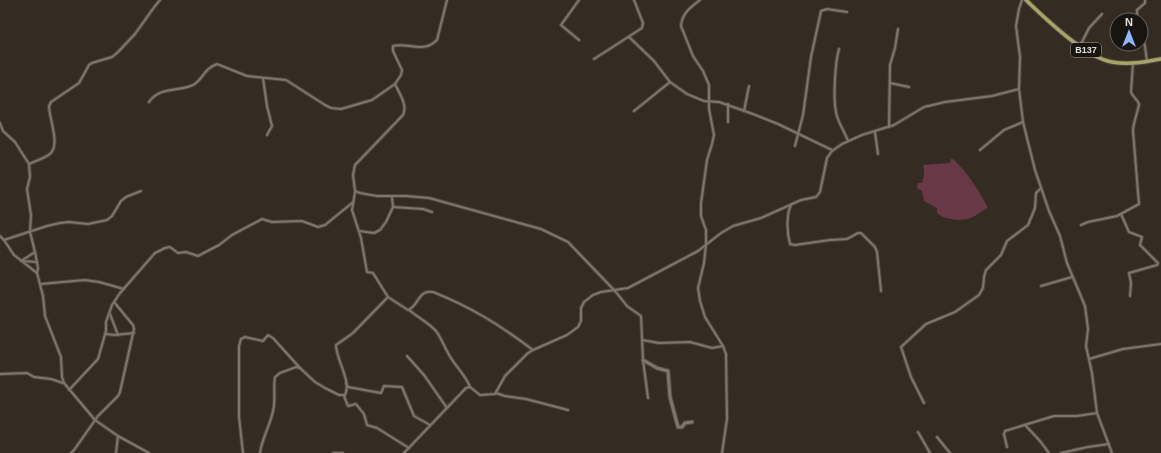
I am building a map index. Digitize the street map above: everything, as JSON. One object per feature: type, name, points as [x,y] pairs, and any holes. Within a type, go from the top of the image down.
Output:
[{"type":"main road","name":"B137","points":[[1026,0],[1064,34],[1080,46],[1105,60],[1112,62],[1134,63],[1161,60]]},
{"type":"street","points":[[28,164],[48,155],[53,149],[54,137],[48,106],[51,102],[79,83],[89,65],[112,57],[135,34],[154,6],[160,0]]},
{"type":"street","points":[[149,102],[155,95],[162,92],[185,88],[192,85],[198,81],[207,69],[217,64],[247,76],[286,80],[325,105],[335,109],[366,103],[395,84],[401,75],[402,70],[393,51],[394,46],[419,47],[435,42],[438,36],[447,0]]},
{"type":"street","points":[[579,0],[561,25],[579,40]]},
{"type":"street","points":[[594,58],[642,28],[643,23],[634,0]]},
{"type":"street","points":[[700,0],[686,12],[681,21],[681,26],[694,56],[708,82],[710,101],[709,109],[714,135],[707,160],[701,210],[706,230],[706,244],[704,263],[698,288],[705,317],[723,346],[726,354],[728,404],[722,453]]},
{"type":"street","points":[[1022,0],[1016,26],[1020,57],[1019,89],[1023,122],[1041,188],[1060,236],[1072,276],[1085,306],[1088,329],[1086,346],[1092,373],[1097,413],[1112,453]]},
{"type":"street","points":[[1137,12],[1139,7],[1146,3],[1145,0]]},
{"type":"street","points":[[795,146],[807,95],[811,57],[821,11],[828,9],[846,12]]},
{"type":"street","points":[[1080,46],[1089,28],[1102,14]]},
{"type":"street","points":[[889,127],[890,65],[898,29]]},
{"type":"street","points":[[629,37],[654,61],[670,82],[691,97],[728,104],[778,124],[832,150]]},
{"type":"street","points":[[839,48],[834,99],[836,112],[848,141]]},
{"type":"street","points":[[1146,52],[1147,62]]},
{"type":"street","points":[[1081,225],[1121,214],[1134,208],[1140,202],[1136,181],[1132,131],[1139,104],[1130,92],[1134,63]]},
{"type":"street","points":[[263,78],[264,92],[272,126],[267,135]]},
{"type":"street","points":[[634,111],[670,82]]},
{"type":"street","points":[[890,83],[909,87]]},
{"type":"street","points":[[395,84],[404,104],[405,111],[403,115],[355,165],[353,174],[355,191],[352,203],[353,214],[359,231],[367,272],[373,273],[388,296],[435,330],[442,339],[444,347],[451,360],[468,381],[470,387],[480,395],[496,393],[568,410]]},
{"type":"street","points":[[744,111],[749,86]]},
{"type":"street","points":[[496,393],[505,376],[528,353],[567,335],[578,327],[581,321],[581,308],[588,298],[601,292],[628,288],[640,283],[698,251],[721,232],[733,226],[761,218],[801,200],[819,195],[827,158],[832,150],[862,135],[889,127],[924,107],[946,102],[992,96],[1019,89]]},
{"type":"street","points":[[728,104],[728,122]]},
{"type":"street","points":[[980,150],[998,134],[1023,122]]},
{"type":"street","points":[[0,123],[3,131],[15,142],[28,164],[30,177],[27,189],[31,216],[30,232],[37,262],[37,273],[41,284],[46,316],[62,357],[62,377],[64,383],[95,420],[118,436],[149,453]]},
{"type":"street","points":[[875,132],[878,154]]},
{"type":"street","points":[[924,403],[911,377],[901,347],[926,324],[955,312],[978,295],[983,288],[986,270],[1001,256],[1007,241],[1028,225],[1035,208],[1036,193],[1041,188]]},
{"type":"street","points":[[4,240],[60,223],[69,222],[88,224],[107,220],[112,216],[121,201],[126,197],[141,191]]},
{"type":"street","points":[[355,191],[367,195],[429,198],[541,229],[568,242],[615,291],[627,306],[641,316],[648,398]]},
{"type":"street","points":[[359,231],[368,233],[379,231],[386,222],[393,207],[392,197]]},
{"type":"street","points":[[69,390],[98,359],[105,334],[106,322],[114,302],[156,253],[170,247],[178,253],[186,252],[198,256],[262,219],[272,222],[302,221],[318,227],[325,225],[352,203]]},
{"type":"street","points":[[791,204],[788,212],[790,244],[795,245],[847,239],[858,232],[861,233],[875,247],[877,252],[881,291]]},
{"type":"street","points":[[393,207],[423,209],[432,212]]},
{"type":"street","points":[[1121,214],[1129,232],[1142,238],[1140,245],[1158,263],[1157,265],[1129,273],[1131,283],[1130,296]]},
{"type":"street","points":[[0,236],[14,255],[37,273]]},
{"type":"street","points":[[21,261],[35,252]]},
{"type":"street","points":[[21,261],[37,262]]},
{"type":"street","points":[[1041,286],[1072,276]]},
{"type":"street","points":[[41,284],[85,280],[124,289]]},
{"type":"street","points":[[408,310],[411,309],[422,294],[429,291],[433,292],[479,313],[533,350]]},
{"type":"street","points":[[388,296],[353,333],[336,346],[346,382],[348,387],[381,393],[384,386],[402,387],[414,416],[430,425]]},
{"type":"street","points":[[70,453],[74,450],[95,420],[120,392],[134,333],[133,325],[114,302]]},
{"type":"street","points":[[110,310],[118,335]]},
{"type":"street","points":[[105,334],[118,335],[134,333]]},
{"type":"street","points":[[243,453],[239,418],[239,346],[241,339],[245,337],[263,341],[268,335],[273,338],[315,382],[339,395],[345,395]]},
{"type":"street","points":[[642,340],[659,343],[690,342],[712,348],[723,346]]},
{"type":"street","points":[[1089,359],[1123,349],[1161,344]]},
{"type":"street","points":[[407,356],[424,375],[447,408]]},
{"type":"street","points":[[644,360],[657,368],[668,371],[670,397],[678,427],[682,427],[685,423],[692,422]]},
{"type":"street","points":[[260,453],[273,411],[275,377],[280,373],[296,367],[300,368]]},
{"type":"street","points":[[0,374],[26,373],[34,377],[51,379],[64,383]]},
{"type":"street","points":[[346,382],[346,391],[344,396],[348,406],[356,404],[364,414],[367,425],[377,428],[409,448]]},
{"type":"street","points":[[404,453],[463,390],[470,387]]},
{"type":"street","points":[[1007,447],[1004,434],[1005,431],[1026,426],[1054,416],[1077,416],[1097,413]]},
{"type":"street","points":[[1026,426],[1049,453]]},
{"type":"street","points":[[918,432],[930,453]]},
{"type":"street","points":[[116,453],[118,436]]},
{"type":"street","points":[[937,437],[950,453]]},
{"type":"street","points":[[1061,453],[1109,444]]},
{"type":"street","points":[[333,453],[343,453]]},
{"type":"shaded area","points":[[951,159],[953,159],[968,175],[987,206],[987,208],[978,214],[967,219],[957,220],[945,218],[940,215],[937,213],[937,208],[924,201],[922,191],[917,188],[918,183],[922,183],[923,181],[923,165],[950,163]]}]
